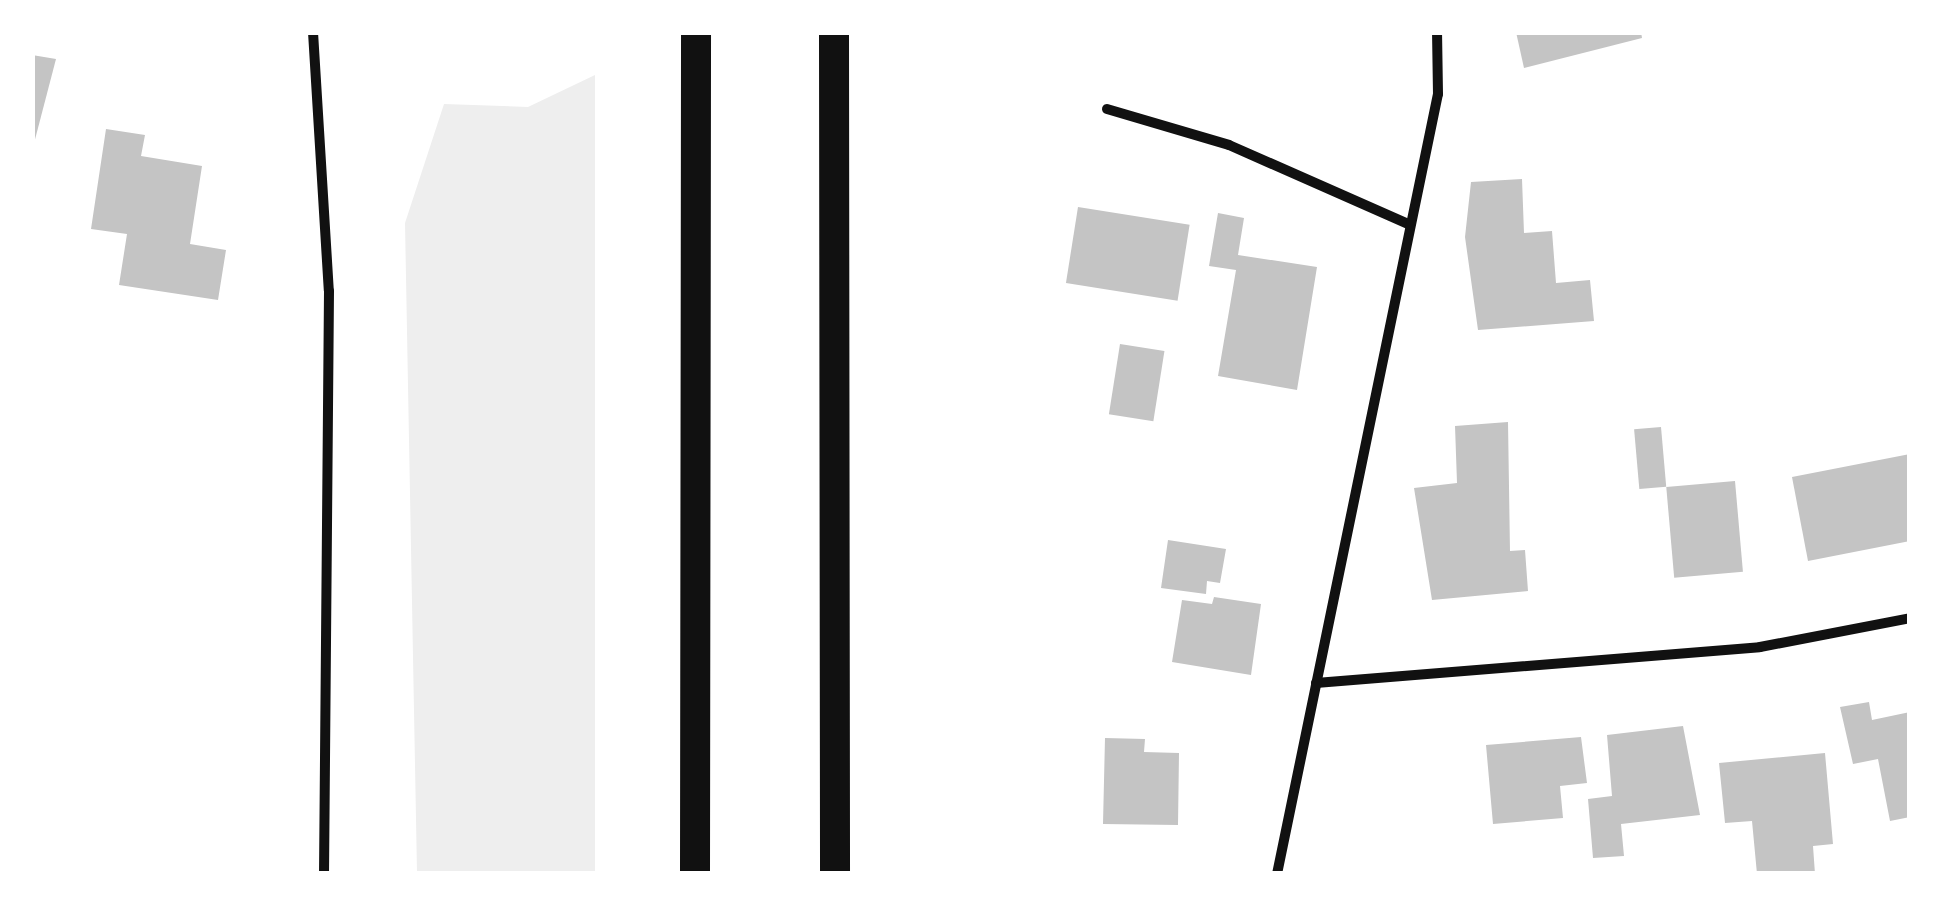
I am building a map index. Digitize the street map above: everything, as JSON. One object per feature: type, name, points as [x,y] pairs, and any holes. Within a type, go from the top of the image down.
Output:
[{"type":"highway","points":[[694,874],[696,32]]},
{"type":"highway","points":[[834,32],[834,874]]},
{"type":"street","points":[[313,32],[330,329],[324,874]]},
{"type":"street","points":[[1276,874],[1438,94],[1437,32]]},
{"type":"street","points":[[1107,109],[1229,146],[1410,225]]},
{"type":"street","points":[[1316,683],[1760,646],[1910,618]]},
{"type":"shaded area","points":[[595,75],[595,873],[417,873],[405,223],[444,104],[528,107]]},
{"type":"building","points":[[1516,32],[1641,32],[1642,38],[1524,68]]},
{"type":"building","points":[[32,55],[56,59],[32,151]]},
{"type":"building","points":[[106,129],[145,135],[141,156],[202,166],[190,244],[226,250],[218,300],[119,285],[127,234],[91,229]]},
{"type":"building","points":[[1522,179],[1524,233],[1552,231],[1556,283],[1590,280],[1594,321],[1478,330],[1465,237],[1471,182]]},
{"type":"building","points":[[1078,207],[1190,225],[1178,301],[1066,283]]},
{"type":"building","points":[[1218,213],[1244,218],[1238,255],[1317,267],[1297,390],[1218,376],[1236,270],[1209,266]]},
{"type":"building","points":[[1120,344],[1164,351],[1153,421],[1109,414]]},
{"type":"building","points":[[1508,422],[1510,551],[1525,550],[1528,591],[1432,600],[1414,488],[1457,483],[1455,426]]},
{"type":"building","points":[[1661,427],[1666,487],[1639,489],[1634,429]]},
{"type":"building","points":[[1910,454],[1910,541],[1808,561],[1792,477]]},
{"type":"building","points":[[1735,481],[1743,572],[1674,578],[1666,487]]},
{"type":"building","points":[[1168,540],[1226,549],[1220,583],[1207,581],[1206,594],[1161,588]]},
{"type":"building","points":[[1214,597],[1261,604],[1251,675],[1172,662],[1182,600],[1212,604]]},
{"type":"building","points":[[1869,702],[1872,720],[1910,712],[1910,817],[1890,821],[1878,759],[1853,764],[1840,707]]},
{"type":"building","points":[[1683,726],[1700,815],[1621,824],[1624,856],[1593,858],[1588,799],[1612,796],[1607,735]]},
{"type":"building","points":[[1581,737],[1587,783],[1560,786],[1563,818],[1493,824],[1486,745]]},
{"type":"building","points":[[1105,738],[1145,739],[1144,752],[1179,753],[1178,825],[1103,824]]},
{"type":"building","points":[[1825,753],[1833,844],[1813,846],[1815,874],[1757,874],[1752,821],[1725,823],[1719,763]]}]
